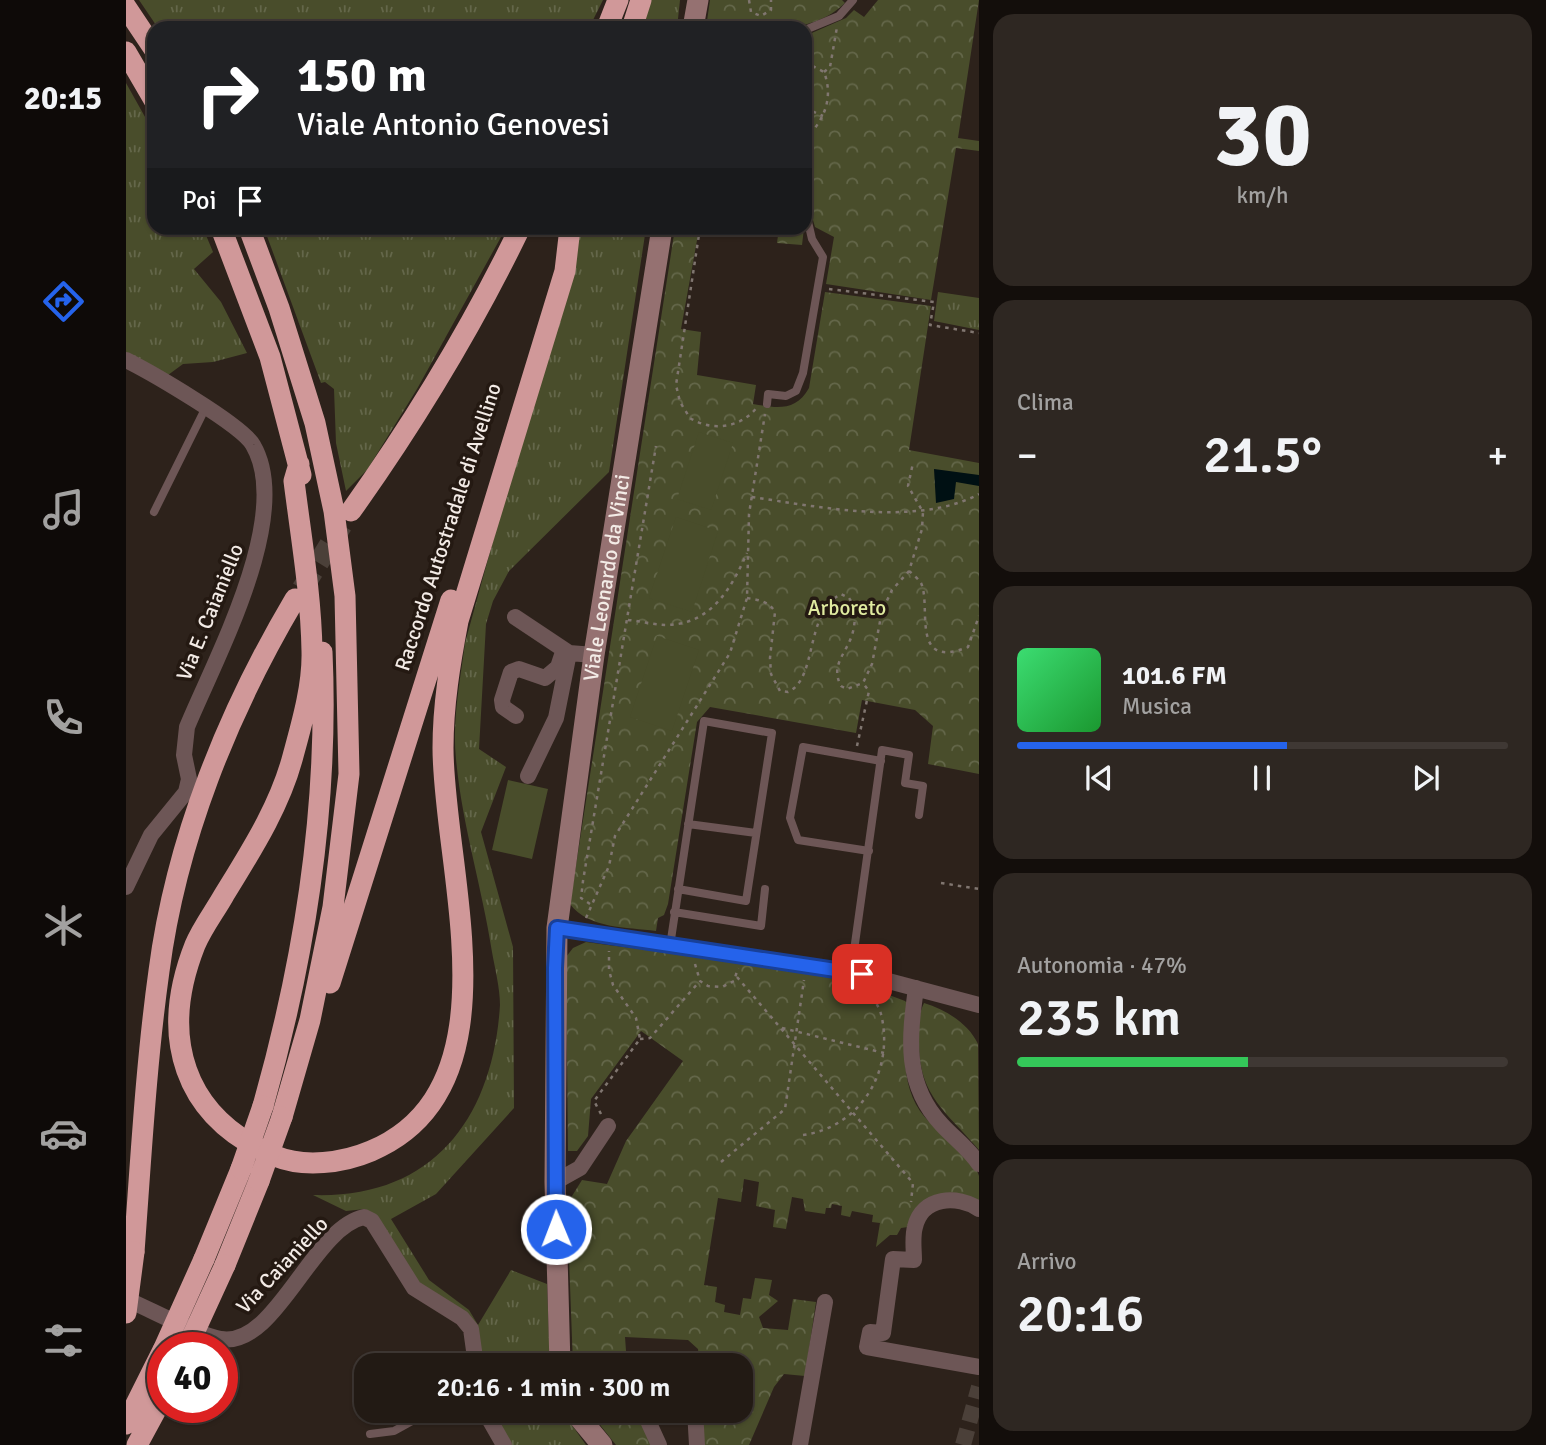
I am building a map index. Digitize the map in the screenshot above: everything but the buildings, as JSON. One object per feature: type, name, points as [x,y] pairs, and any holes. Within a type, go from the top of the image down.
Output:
[{"type":"highway","points":[[610,21],[618,0]]},
{"type":"highway","points":[[634,21],[641,0]]},
{"type":"highway","points":[[126,7],[147,38]]},
{"type":"highway","points":[[126,52],[147,88]]},
{"type":"highway","points":[[192,1332],[285,1029],[304,943],[324,756],[318,581],[299,464],[288,415],[256,317],[224,235]]},
{"type":"highway","points":[[351,511],[398,445],[516,235]]},
{"type":"highway","name":"Raccordo Autostradale di Avellino","points":[[301,1051],[333,974],[568,235]]},
{"type":"highway","points":[[299,464],[294,481],[312,654],[305,705],[280,797],[196,942],[180,1010],[186,1073],[200,1100],[228,1131],[253,1147],[282,1159],[309,1163],[354,1158],[392,1142],[431,1108],[452,1064],[463,1003],[463,959],[443,750],[449,672],[458,621],[565,271],[569,235]]},
{"type":"highway","points":[[173,1332],[260,1181],[282,1117],[301,1051],[333,907],[349,774],[345,596],[334,511],[316,423],[253,236]]},
{"type":"highway","points":[[126,1313],[134,1252],[159,969],[176,886],[199,802],[233,717],[261,656],[295,599]]},
{"type":"highway","points":[[126,1424],[147,1382]]},
{"type":"highway","points":[[137,1445],[149,1423]]},
{"type":"street","points":[[694,21],[698,0]]},
{"type":"street","name":"Viale Leonardo da Vinci","points":[[560,1353],[555,1181],[557,928],[594,654],[661,235]]},
{"type":"street","name":"Via E. Caianiello","points":[[126,360],[237,428],[254,445],[262,472],[266,506],[258,553],[187,727],[184,755],[189,779],[186,792],[151,835],[126,887]]},
{"type":"street","points":[[515,617],[567,651],[594,654]]},
{"type":"street","points":[[516,716],[503,707],[502,700],[512,672],[519,669],[545,678],[558,667],[567,651]]},
{"type":"street","points":[[528,776],[556,719],[567,651]]},
{"type":"street","points":[[557,928],[856,973],[979,1005]]},
{"type":"street","points":[[916,988],[909,1034],[916,1086],[925,1106],[979,1164]]},
{"type":"street","points":[[555,1181],[580,1168],[608,1126]]},
{"type":"street","points":[[979,1209],[966,1201],[951,1199],[934,1202],[923,1213],[915,1226],[914,1260],[893,1259],[883,1333],[870,1332],[867,1347],[979,1367]]},
{"type":"street","name":"Via Caianiello","points":[[126,1299],[218,1339],[243,1336],[281,1301],[333,1238],[354,1219],[364,1217],[372,1221],[414,1288],[462,1318],[471,1329],[472,1353]]},
{"type":"street","points":[[800,1445],[825,1302]]},
{"type":"street","points":[[491,1423],[504,1445]]},
{"type":"street","points":[[584,1423],[602,1445]]},
{"type":"street","points":[[649,1423],[659,1445]]},
{"type":"street","points":[[696,1423],[697,1445]]},
{"type":"lane","points":[[812,27],[839,16],[853,0]]},
{"type":"lane","points":[[767,404],[768,394],[789,395],[801,383],[820,288],[823,257],[810,235]]},
{"type":"lane","points":[[154,512],[205,409]]},
{"type":"lane","points":[[670,946],[674,912],[704,721],[772,733],[746,901],[678,889]]},
{"type":"lane","points":[[869,850],[798,840],[790,818],[803,747],[881,761]]},
{"type":"lane","points":[[856,973],[882,750],[909,755],[905,783],[923,786],[919,815]]},
{"type":"lane","points":[[688,824],[756,833]]},
{"type":"lane","points":[[674,912],[761,926],[765,889]]},
{"type":"lane","points":[[370,1434],[394,1431],[408,1423]]},
{"type":"path","points":[[749,0],[751,12],[761,16],[771,10],[771,0]]},
{"type":"path","points":[[824,72],[830,67],[839,16]]},
{"type":"path","points":[[812,64],[824,72],[829,84],[829,101],[823,116],[812,130]]},
{"type":"path","points":[[812,111],[823,116]]},
{"type":"path","points":[[582,931],[608,866],[615,836],[730,653],[747,598],[751,497],[767,404],[760,403],[754,411],[736,423],[718,427],[698,424],[690,418],[680,402],[677,373],[699,235]]},
{"type":"path","points":[[820,288],[934,302],[930,325],[979,333]]},
{"type":"path","points":[[591,905],[581,898],[583,881],[656,446]]},
{"type":"path","points":[[747,598],[772,606],[775,612],[771,674],[780,691],[788,692],[802,679],[822,612],[830,600],[841,594],[849,598],[855,607],[853,633],[835,668],[836,678],[841,686],[847,689],[863,683],[872,664],[882,611],[892,590],[909,571],[922,529],[923,512],[908,486],[913,463]]},
{"type":"path","points":[[751,497],[820,508],[923,512],[955,505],[979,494]]},
{"type":"path","points":[[628,620],[665,625],[686,622],[707,612],[724,597],[747,552]]},
{"type":"path","points":[[909,571],[921,584],[925,636],[930,644],[942,649],[960,650],[968,647],[979,616]]},
{"type":"path","points":[[855,756],[869,691],[863,683]]},
{"type":"path","points":[[941,883],[979,889]]},
{"type":"path","points":[[608,1126],[594,1101],[640,1039],[636,1018],[619,996],[608,970],[610,936]]},
{"type":"path","points":[[696,950],[694,970],[700,981],[708,986],[722,987],[737,977]]},
{"type":"path","points":[[738,956],[737,977],[913,1183],[911,1206]]},
{"type":"path","points":[[721,1162],[785,1109],[806,966]]},
{"type":"path","points":[[803,1135],[833,1127],[853,1113],[870,1091],[884,1053],[881,1012],[856,973]]},
{"type":"path","points":[[640,1039],[650,1038],[700,981]]},
{"type":"path","points":[[780,1028],[884,1053]]},
{"type":"green space","points":[[139,0],[603,0],[592,21],[153,21]]},
{"type":"green space","points":[[648,0],[680,0],[678,21],[642,21]]},
{"type":"green space","points":[[710,0],[842,0],[845,3],[831,14],[812,23],[707,21]]},
{"type":"green space","points":[[878,0],[979,0],[958,138],[979,141],[979,151],[956,148],[931,300],[826,284],[834,237],[815,227],[812,216],[812,33],[846,18],[854,10],[864,17]]},
{"type":"green space","points":[[126,83],[147,120],[147,235],[206,235],[213,252],[194,269],[221,302],[247,353],[213,362],[183,364],[168,375],[126,352]]},
{"type":"green space","points":[[267,235],[502,235],[417,389],[367,470],[346,491],[336,443],[334,389],[325,382],[321,383]]},
{"type":"green space","points":[[577,235],[645,235],[609,472],[509,571],[493,601],[486,624],[479,749],[506,767],[481,832],[513,947],[514,1108],[436,1194],[391,1219],[429,1280],[469,1310],[478,1325],[511,1270],[547,1284],[550,1353],[479,1353],[476,1329],[420,1286],[365,1209],[346,1211],[313,1195],[355,1193],[392,1183],[423,1166],[449,1144],[469,1116],[485,1083],[495,1046],[500,999],[459,784],[455,745],[457,701],[465,643]]},
{"type":"green space","name":"Arboreto","points":[[674,235],[698,235],[681,329],[701,332],[697,375],[756,385],[753,404],[777,407],[792,405],[804,396],[809,388],[825,292],[931,306],[909,450],[979,463],[979,774],[928,764],[933,726],[915,710],[862,700],[856,733],[710,707],[697,722],[668,904],[664,915],[658,918],[656,931],[598,922],[587,918],[570,904]]},
{"type":"green space","points":[[778,235],[803,235],[802,245],[777,243]]},
{"type":"green space","points":[[938,292],[979,298],[979,330],[934,321]]},
{"type":"green space","points":[[699,432],[733,443],[711,510],[677,499]]},
{"type":"green space","points":[[676,517],[718,531],[692,612],[649,598]]},
{"type":"green space","points":[[657,636],[699,650],[672,731],[630,717]]},
{"type":"green space","points":[[508,780],[548,789],[532,859],[492,850]]},
{"type":"green space","points":[[586,942],[748,962],[828,977],[905,1001],[908,1004],[906,1073],[913,1099],[927,1119],[969,1158],[979,1176],[979,1209],[951,1199],[915,1226],[901,1228],[897,1235],[890,1235],[876,1247],[880,1223],[872,1222],[873,1215],[852,1211],[850,1217],[841,1215],[842,1206],[832,1204],[831,1208],[826,1208],[825,1214],[805,1211],[803,1199],[792,1197],[786,1229],[773,1227],[775,1210],[756,1206],[759,1182],[744,1179],[741,1202],[718,1198],[704,1285],[717,1287],[715,1302],[725,1305],[724,1312],[740,1315],[743,1298],[751,1299],[755,1278],[772,1280],[769,1295],[778,1301],[759,1317],[763,1328],[788,1330],[793,1299],[816,1302],[805,1376],[784,1374],[774,1387],[749,1445],[704,1445],[703,1423],[753,1423],[753,1353],[698,1353],[698,1349],[688,1340],[625,1337],[626,1353],[573,1353],[567,1204],[582,1180],[607,1184],[626,1141],[683,1061],[641,1031],[591,1099],[588,1136],[577,1151],[568,1151],[566,957],[573,948]]},
{"type":"green space","points":[[924,1003],[956,1018],[974,1036],[978,1044],[979,1150],[937,1102],[923,1076],[919,1031]]},
{"type":"green space","points":[[497,1423],[570,1423],[586,1445],[509,1445]]},
{"type":"green space","points":[[599,1423],[645,1423],[655,1445],[616,1445]]},
{"type":"shaded area","points":[[934,469],[979,475],[979,486],[956,482],[954,499],[936,503]]},
{"type":"tunnel","points":[[302,589],[342,525]]},
{"type":"tunnel","points":[[963,1445],[979,1387]]},
{"type":"route","points":[[556,1229],[557,928],[862,974]]}]
